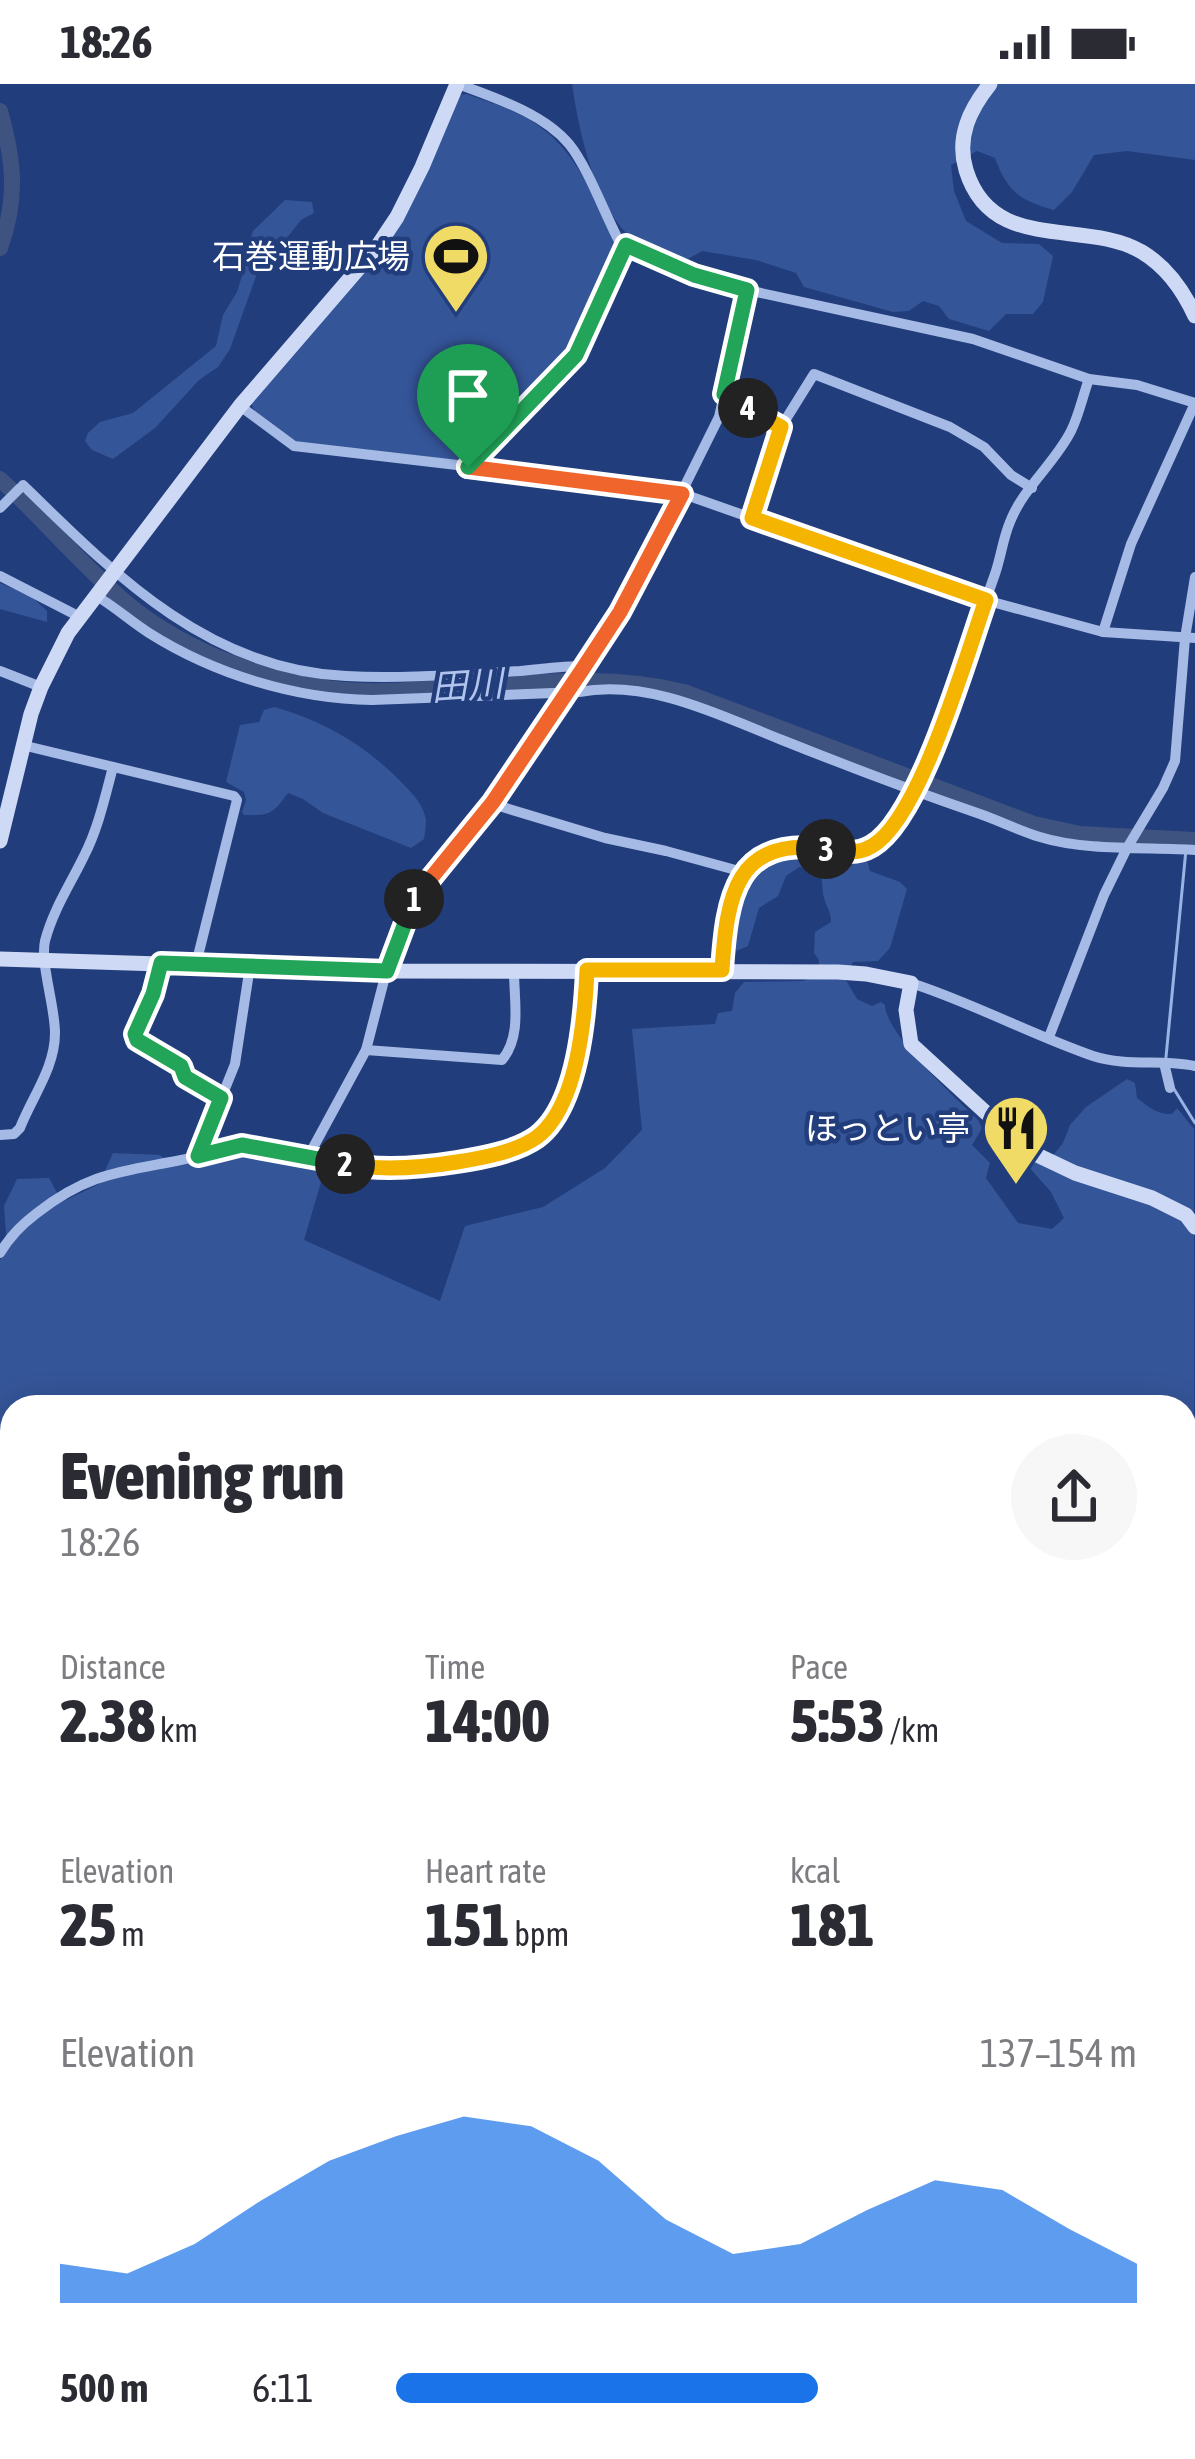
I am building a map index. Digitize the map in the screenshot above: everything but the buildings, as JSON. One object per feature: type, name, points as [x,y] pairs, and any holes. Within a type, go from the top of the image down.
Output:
[{"type":"street","points":[[0,841],[40,687],[79,616],[240,406],[377,247],[422,167],[458,84],[520,110],[561,135],[618,239],[694,275],[973,339],[1089,379],[1125,382],[1195,404],[1131,544],[1103,632]]},
{"type":"street","points":[[990,84],[966,121],[963,140],[968,176],[988,206],[1015,225],[1138,250],[1173,279],[1195,316]]},
{"type":"street","points":[[468,467],[576,355],[626,245]]},
{"type":"street","points":[[308,1157],[366,1050],[387,971],[419,889],[493,802],[583,668],[620,612],[682,494],[718,416],[747,290]]},
{"type":"street","points":[[752,518],[781,427],[814,374],[950,427],[984,447],[1011,476],[1032,488]]},
{"type":"street","points":[[722,970],[732,897],[752,862],[787,848],[857,852],[872,846],[885,836],[916,790],[1011,518],[1072,430],[1089,379]]},
{"type":"street","points":[[724,394],[781,427]]},
{"type":"street","points":[[240,406],[294,446],[682,494],[986,600],[1103,632],[1190,638]]},
{"type":"street","points":[[0,508],[18,490],[154,604],[242,653],[300,670],[400,676],[583,668]]},
{"type":"street","points":[[0,576],[79,616]]},
{"type":"street","points":[[1049,1037],[1104,895],[1170,775],[1195,578]]},
{"type":"street","points":[[97,592],[152,636],[263,683],[328,698],[372,700],[569,689],[656,694],[1041,837],[1195,850]]},
{"type":"street","points":[[0,671],[40,687]]},
{"type":"street","points":[[1178,734],[1195,735]]},
{"type":"street","points":[[22,745],[235,796],[198,964]]},
{"type":"street","points":[[0,1135],[14,1134],[20,1128],[51,1064],[55,1033],[45,942],[56,908],[86,853],[113,767]]},
{"type":"street","points":[[493,802],[605,838],[743,872]]},
{"type":"street","points":[[0,959],[387,971],[866,974],[911,983],[1113,1061],[1195,1066]]},
{"type":"street","points":[[161,963],[135,1034],[137,1040],[181,1066],[185,1077],[221,1098]]},
{"type":"street","points":[[198,1156],[235,1064],[250,966]]},
{"type":"street","points":[[0,1253],[18,1227],[73,1187],[117,1171],[242,1145],[378,1168],[427,1166],[522,1145],[538,1136],[563,1101],[585,1015],[587,970]]},
{"type":"street","points":[[366,1050],[502,1060],[515,1033],[514,971]]},
{"type":"street","points":[[911,983],[906,1010],[911,1045],[984,1111],[1035,1154],[1152,1198],[1186,1215],[1195,1227]]},
{"type":"street","points":[[1164,1063],[1170,1088]]},
{"type":"shaded area","points":[[572,84],[1195,84],[1195,160],[1127,151],[1094,155],[1072,192],[1054,210],[1016,193],[995,158],[977,151],[951,165],[954,191],[966,221],[1002,243],[1039,244],[1053,256],[1043,302],[1033,314],[1006,314],[989,331],[949,319],[939,306],[923,301],[909,311],[893,312],[804,287],[796,273],[756,260],[702,251],[688,259],[640,243],[627,234],[605,202],[584,143]]},
{"type":"shaded area","name":"石巻運動広場","points":[[459,95],[521,115],[560,145],[583,177],[619,250],[567,357],[464,461],[295,442],[255,412],[250,401],[363,273]]},
{"type":"shaded area","points":[[285,200],[312,202],[314,213],[263,257],[230,349],[218,367],[199,380],[155,428],[113,459],[92,450],[85,441],[100,422],[133,413],[216,346],[253,231]]},
{"type":"shaded area","points":[[0,583],[31,596],[47,611],[47,622],[0,609]]},
{"type":"shaded area","points":[[274,707],[346,738],[392,773],[423,811],[424,839],[411,848],[323,813],[288,793],[270,812],[244,815],[244,792],[226,782],[240,725],[259,722],[264,710]]},
{"type":"shaded area","points":[[801,851],[866,856],[870,871],[907,889],[890,948],[878,961],[853,962],[844,977],[857,999],[872,1006],[885,1005],[909,1049],[978,1120],[982,1128],[972,1145],[990,1163],[986,1178],[1018,1223],[1052,1229],[1064,1218],[1051,1192],[1019,1156],[1022,1150],[1046,1164],[1086,1107],[1127,1079],[1135,1083],[1137,1098],[1145,1104],[1167,1114],[1177,1108],[1194,1129],[1194,1395],[0,1395],[0,1260],[7,1248],[4,1206],[17,1179],[49,1178],[62,1202],[99,1184],[113,1153],[160,1155],[174,1167],[232,1154],[271,1154],[324,1172],[304,1240],[440,1301],[465,1226],[543,1207],[605,1168],[642,1130],[632,1029],[715,1024],[718,1013],[732,1011],[735,993],[744,982],[803,981],[818,975],[815,932],[831,922],[819,871],[799,867],[786,876],[778,896],[759,908],[748,946],[736,951],[730,941],[746,880],[780,857]]},
{"type":"waterway","points":[[0,111],[12,180],[10,213],[0,248]]},
{"type":"waterway","name":"田川","points":[[0,479],[107,586],[148,619],[206,652],[270,676],[367,691],[567,681],[655,686],[684,692],[1034,824],[1080,834],[1195,840]]},
{"type":"waterway","points":[[1166,1057],[1187,839]]},
{"type":"waterway","points":[[1174,1089],[1195,1123]]},
{"type":"place","name":"石巻運動広場","points":[[456,315]]},
{"type":"place","name":"ほっとい亭","points":[[1016,1187]]},
{"type":"route","points":[[626,245],[694,275],[747,290],[724,394],[781,427],[752,518],[986,600],[924,774],[897,820],[872,846],[857,852],[787,848],[752,862],[737,880],[732,897],[722,970],[587,970],[585,1015],[563,1101],[546,1128],[522,1145],[447,1164],[378,1168],[242,1145],[198,1156],[221,1098],[185,1077],[181,1066],[137,1040],[135,1034],[161,963],[387,971],[419,889],[493,802],[582,670],[620,612],[682,494],[468,467],[576,355],[626,245]]}]
